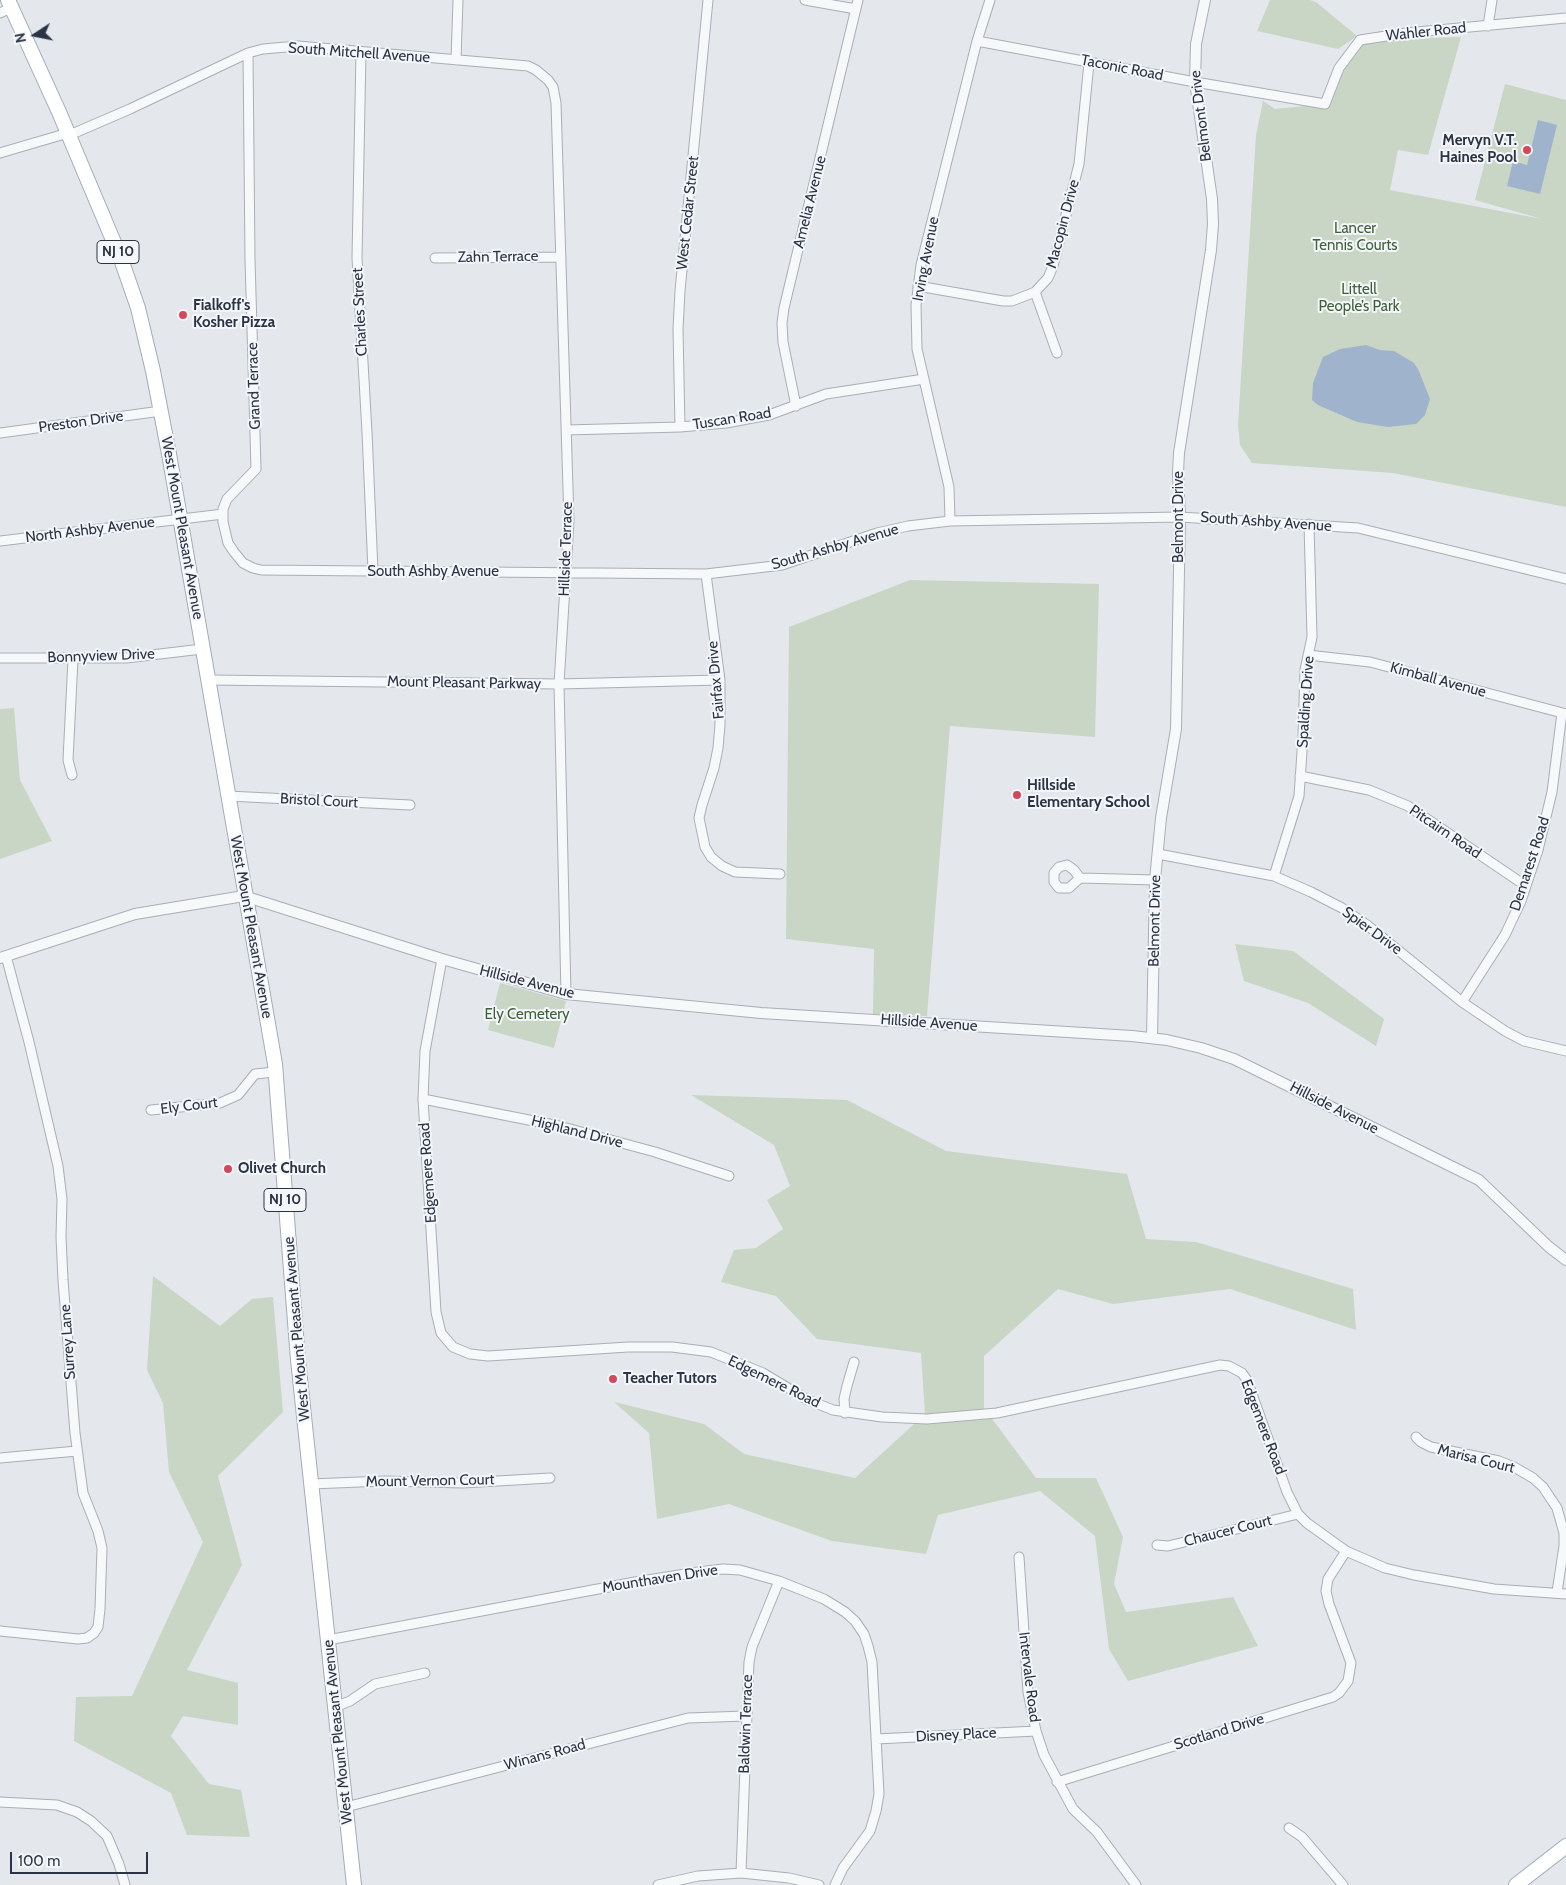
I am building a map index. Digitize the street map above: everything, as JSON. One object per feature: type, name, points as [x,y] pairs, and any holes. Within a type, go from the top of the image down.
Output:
[{"type":"main road","name":"West Mount Pleasant Avenue","points":[[6,7],[68,133],[121,258],[137,307],[154,371],[275,1072],[298,1360],[354,1885]]},
{"type":"main road","points":[[1516,1885],[1566,1846]]},
{"type":"street","points":[[456,60],[458,0]]},
{"type":"street","name":"West Cedar Street","points":[[680,427],[678,329],[680,291],[708,0]]},
{"type":"street","points":[[805,0],[857,4]]},
{"type":"street","name":"Irving Avenue","points":[[950,521],[949,487],[918,349],[916,305],[921,265],[977,41],[990,0]]},
{"type":"street","name":"Belmont Drive","points":[[1152,1038],[1155,880],[1161,818],[1176,728],[1180,517],[1179,453],[1211,250],[1213,224],[1212,199],[1195,82],[1196,44],[1205,0]]},
{"type":"street","points":[[1488,26],[1492,0]]},
{"type":"street","name":"Amelia Avenue","points":[[796,406],[783,342],[784,308],[857,4]]},
{"type":"street","name":"Wahler Road","points":[[1325,104],[1339,68],[1360,40],[1406,33],[1566,18]]},
{"type":"street","name":"Taconic Road","points":[[977,41],[1195,82],[1325,104]]},
{"type":"street","name":"South Mitchell Avenue","points":[[0,153],[68,133],[72,134],[130,109],[248,53],[263,49],[298,46],[528,66],[543,74],[553,87],[556,103]]},
{"type":"street","name":"Charles Street","points":[[361,52],[357,259],[367,432],[372,571]]},
{"type":"street","name":"Grand Terrace","points":[[223,514],[227,500],[256,469],[250,259],[248,53]]},
{"type":"street","name":"Macopin Drive","points":[[1035,292],[1048,278],[1053,266],[1079,164],[1089,62]]},
{"type":"street","name":"Hillside Terrace","points":[[556,103],[569,521],[559,684],[566,994]]},
{"type":"street","name":"Zahn Terrace","points":[[435,258],[560,257]]},
{"type":"street","points":[[918,286],[1003,301],[1035,292],[1057,353]]},
{"type":"street","name":"Tuscan Road","points":[[566,430],[680,427],[726,423],[760,417],[826,394],[924,379]]},
{"type":"street","name":"Preston Drive","points":[[0,433],[161,411]]},
{"type":"street","points":[[181,520],[223,514]]},
{"type":"street","name":"South Ashby Avenue","points":[[223,514],[228,543],[234,552],[253,568],[262,570],[706,574],[782,565],[877,533],[908,526],[950,521],[1180,517],[1358,528],[1566,579]]},
{"type":"street","name":"North Ashby Avenue","points":[[0,541],[181,520]]},
{"type":"street","name":"Spalding Drive","points":[[1274,876],[1299,796],[1305,670],[1312,637],[1309,524]]},
{"type":"street","name":"Fairfax Drive","points":[[706,574],[720,680],[720,725],[718,748],[700,818],[705,847],[711,857],[722,866],[735,872],[780,874]]},
{"type":"street","name":"Bonnyview Drive","points":[[0,658],[126,658],[202,648]]},
{"type":"street","name":"Kimball Avenue","points":[[1308,655],[1370,662],[1564,714]]},
{"type":"street","points":[[72,775],[68,760],[73,659]]},
{"type":"street","name":"Mount Pleasant Parkway","points":[[208,680],[559,684],[720,680]]},
{"type":"street","name":"Demarest Road","points":[[1462,1002],[1505,935],[1526,886],[1538,850],[1552,792],[1564,714]]},
{"type":"street","name":"Pitcairn Road","points":[[1300,776],[1369,790],[1408,806],[1526,886]]},
{"type":"street","name":"Bristol Court","points":[[228,796],[410,805]]},
{"type":"street","name":"Spier Drive","points":[[1158,854],[1274,876],[1342,908],[1367,925],[1462,1002],[1505,1031],[1524,1041],[1566,1051]]},
{"type":"street","points":[[1080,878],[1155,880]]},
{"type":"street","points":[[3,957],[136,914],[244,896]]},
{"type":"street","name":"Hillside Avenue","points":[[244,896],[442,960],[566,994],[761,1013],[1152,1038],[1201,1048],[1234,1059],[1478,1180],[1549,1247],[1566,1260]]},
{"type":"street","name":"Surrey Lane","points":[[0,1631],[78,1639],[87,1638],[94,1633],[98,1626],[102,1548],[98,1531],[83,1493],[77,1451],[63,1280],[62,1199],[58,1166],[29,1042],[3,957]]},
{"type":"street","name":"Edgemere Road","points":[[442,960],[425,1051],[423,1099],[436,1312],[441,1333],[453,1347],[470,1354],[488,1356],[628,1347],[672,1347],[711,1352],[762,1374],[808,1400],[833,1410],[882,1417],[927,1419],[997,1413],[1220,1365],[1228,1366],[1242,1373],[1247,1380],[1287,1492],[1298,1514],[1307,1523],[1346,1551],[1385,1568],[1414,1575],[1494,1589],[1562,1593]]},
{"type":"street","name":"Ely Court","points":[[152,1110],[220,1104],[238,1095],[255,1074],[275,1072]]},
{"type":"street","name":"Highland Drive","points":[[423,1099],[559,1126],[655,1152],[729,1176]]},
{"type":"street","points":[[845,1412],[846,1386],[854,1362]]},
{"type":"street","name":"Marisa Court","points":[[1416,1437],[1431,1447],[1514,1466],[1543,1487],[1558,1508],[1564,1533],[1562,1593]]},
{"type":"street","points":[[0,1458],[77,1451]]},
{"type":"street","name":"Mount Vernon Court","points":[[311,1484],[384,1482],[463,1483],[550,1478]]},
{"type":"street","name":"Chaucer Court","points":[[1157,1545],[1168,1546],[1298,1514]]},
{"type":"street","name":"Scotland Drive","points":[[1057,1782],[1333,1697],[1339,1693],[1348,1681],[1351,1663],[1326,1591],[1328,1579],[1346,1551]]},
{"type":"street","name":"Intervale Road","points":[[1019,1557],[1028,1692],[1036,1731],[1044,1755],[1073,1809],[1097,1832],[1136,1885]]},
{"type":"street","name":"Mounthaven Drive","points":[[328,1640],[635,1582],[698,1572],[740,1570],[779,1581],[835,1604],[855,1621],[864,1634],[872,1662],[879,1794],[870,1831],[843,1868],[836,1885]]},
{"type":"street","name":"Baldwin Terrace","points":[[741,1873],[749,1662],[752,1647],[779,1581]]},
{"type":"street","points":[[335,1707],[350,1701],[376,1684],[426,1673]]},
{"type":"street","name":"Winans Road","points":[[346,1807],[688,1718],[746,1716]]},
{"type":"street","name":"Disney Place","points":[[876,1739],[1036,1731]]},
{"type":"street","points":[[0,1802],[57,1805],[77,1812],[91,1820],[107,1836],[119,1864],[125,1885]]},
{"type":"street","points":[[1289,1828],[1302,1837],[1343,1885]]},
{"type":"street","points":[[658,1885],[698,1876],[741,1873],[789,1878],[819,1885]]},
{"type":"green space","points":[[1270,0],[1309,0],[1316,2],[1357,36],[1338,49],[1257,31]]},
{"type":"green space","name":"Littell People’s Park","points":[[1461,37],[1428,155],[1398,150],[1390,190],[1542,219],[1475,200],[1505,84],[1566,100],[1566,507],[1393,473],[1252,463],[1240,445],[1238,425],[1256,135],[1263,101],[1275,109],[1325,104],[1360,40]]},
{"type":"green space","points":[[910,580],[1099,584],[1095,737],[950,726],[927,1016],[873,1014],[874,949],[786,939],[789,627]]},
{"type":"green space","points":[[14,708],[20,780],[52,841],[0,859],[0,709]]},
{"type":"green space","points":[[1235,944],[1293,951],[1384,1019],[1376,1046],[1308,1003],[1244,981]]},
{"type":"green space","name":"Ely Cemetery","points":[[500,983],[566,1001],[554,1048],[488,1030]]},
{"type":"green space","points":[[691,1095],[847,1100],[946,1151],[1127,1174],[1146,1239],[1196,1242],[1353,1289],[1356,1330],[1230,1289],[1113,1304],[1058,1289],[984,1356],[984,1408],[1036,1478],[1096,1478],[1123,1537],[1114,1584],[1126,1612],[1233,1597],[1258,1646],[1128,1681],[1109,1649],[1095,1536],[1040,1491],[938,1515],[926,1554],[832,1541],[729,1504],[657,1519],[649,1433],[614,1402],[704,1424],[744,1454],[855,1478],[925,1414],[921,1353],[817,1339],[776,1296],[721,1282],[734,1250],[756,1248],[783,1229],[767,1200],[790,1186],[774,1145]]},
{"type":"green space","points":[[153,1276],[220,1326],[252,1299],[273,1297],[283,1412],[218,1476],[242,1565],[187,1670],[238,1683],[238,1725],[183,1716],[171,1736],[209,1784],[241,1790],[250,1837],[187,1835],[171,1793],[74,1741],[76,1697],[132,1696],[203,1542],[169,1472],[163,1403],[147,1370]]},
{"type":"water","points":[[1538,120],[1557,125],[1540,194],[1507,186],[1513,161],[1527,165]]},
{"type":"water","points":[[1366,345],[1380,350],[1394,351],[1414,363],[1430,399],[1425,415],[1416,424],[1388,427],[1357,422],[1318,405],[1312,400],[1313,383],[1323,357],[1340,349]]},
{"type":"place","name":"Mervyn V.T. Haines Pool","points":[[1527,150]]},
{"type":"place","name":"Fialkoff's Kosher Pizza","points":[[183,315]]},
{"type":"place","name":"Hillside Elementary School","points":[[1017,795]]},
{"type":"place","name":"Olivet Church","points":[[228,1169]]},
{"type":"place","name":"Teacher Tutors","points":[[613,1379]]},
{"type":"park label","name":"Lancer Tennis Courts","points":[[1355,238]]}]
